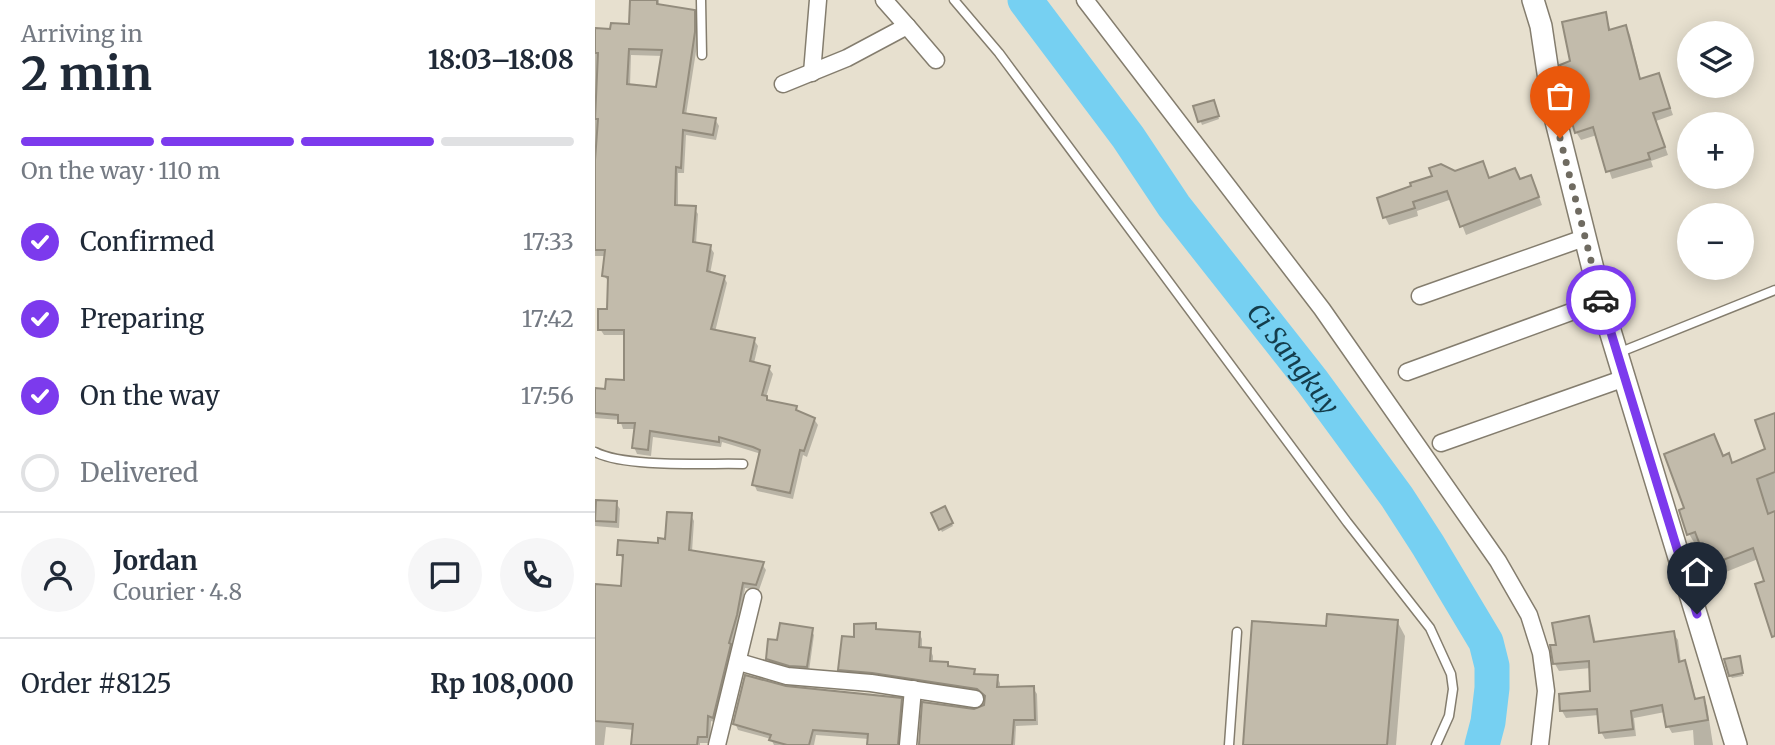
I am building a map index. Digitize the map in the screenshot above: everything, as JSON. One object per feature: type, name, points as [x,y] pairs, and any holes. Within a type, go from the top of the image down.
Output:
[{"type":"street","points":[[812,73],[818,0]]},
{"type":"street","points":[[884,0],[936,60]]},
{"type":"street","points":[[1085,0],[1322,309],[1499,561],[1529,615],[1541,653],[1546,691],[1540,745]]},
{"type":"street","points":[[1533,0],[1541,26],[1553,113],[1601,301],[1736,745]]},
{"type":"street","points":[[783,84],[853,55],[907,26]]},
{"type":"street","points":[[1420,296],[1584,238]]},
{"type":"street","points":[[1407,372],[1601,301]]},
{"type":"street","points":[[1441,443],[1625,379]]},
{"type":"street","points":[[717,745],[753,597]]},
{"type":"street","points":[[739,662],[787,676],[871,683],[975,699]]},
{"type":"street","points":[[908,745],[913,689]]},
{"type":"lane","points":[[701,0],[702,55]]},
{"type":"lane","points":[[954,0],[999,54],[1347,522],[1430,628],[1451,674],[1452,702],[1436,745]]},
{"type":"lane","points":[[1618,353],[1775,290]]},
{"type":"lane","points":[[595,452],[633,461],[743,464]]},
{"type":"lane","points":[[1229,745],[1237,632]]},
{"type":"building","points":[[630,0],[657,0],[657,4],[695,10],[695,32],[683,113],[716,118],[713,135],[683,130],[681,168],[676,167],[675,205],[696,206],[693,242],[711,245],[707,271],[725,276],[711,329],[755,338],[750,361],[770,366],[762,395],[767,396],[767,400],[797,406],[796,410],[815,418],[804,451],[800,450],[790,493],[752,485],[760,450],[753,447],[719,437],[719,442],[650,431],[648,450],[632,448],[635,423],[618,423],[618,415],[595,413],[595,388],[605,389],[606,379],[624,380],[624,330],[598,330],[598,309],[607,309],[608,277],[602,276],[605,250],[595,250],[598,53],[595,53],[595,28],[610,29],[611,23],[629,24]],"holes":[[[629,49],[662,50],[656,87],[627,84]]]},
{"type":"building","points":[[1606,12],[1609,30],[1626,25],[1640,79],[1659,73],[1670,108],[1653,113],[1665,147],[1648,153],[1650,159],[1606,172],[1593,127],[1575,133],[1566,102],[1560,65],[1570,61],[1562,22]]},
{"type":"building","points":[[1214,100],[1219,116],[1198,122],[1193,106]]},
{"type":"building","points":[[1483,161],[1489,178],[1515,168],[1520,179],[1531,175],[1539,197],[1460,227],[1447,191],[1413,202],[1415,208],[1383,218],[1377,198],[1432,176],[1429,168],[1441,164],[1455,171]]},
{"type":"building","points":[[1775,413],[1775,472],[1757,479],[1768,514],[1775,511],[1775,636],[1772,637],[1755,584],[1764,581],[1753,548],[1708,566],[1695,532],[1687,535],[1679,510],[1684,508],[1664,454],[1714,434],[1723,456],[1729,453],[1732,463],[1765,449],[1755,420]]},
{"type":"building","points":[[596,500],[617,501],[616,522],[595,521]]},
{"type":"building","points":[[945,506],[953,523],[939,530],[931,513]]},
{"type":"building","points":[[667,512],[692,513],[689,550],[764,562],[756,585],[743,583],[713,718],[708,716],[707,737],[698,737],[697,745],[631,745],[633,724],[595,721],[595,584],[621,586],[623,555],[617,555],[618,540],[658,543],[658,538],[665,539]]},
{"type":"building","points":[[1327,614],[1398,620],[1387,745],[1243,745],[1252,621],[1326,626]]},
{"type":"building","points":[[1589,616],[1594,642],[1674,631],[1679,662],[1685,660],[1695,699],[1704,697],[1708,720],[1666,727],[1662,705],[1631,711],[1633,729],[1599,733],[1597,709],[1560,711],[1559,694],[1590,691],[1589,661],[1553,664],[1550,645],[1556,645],[1552,623]]},
{"type":"building","points":[[780,623],[813,628],[807,667],[789,666],[766,659],[768,639],[777,640]]},
{"type":"building","points":[[876,623],[876,629],[920,632],[919,647],[931,648],[930,661],[948,662],[948,666],[975,669],[974,674],[998,675],[997,687],[1034,686],[1035,720],[1014,720],[1012,745],[919,745],[922,702],[974,709],[984,705],[985,696],[977,689],[838,670],[842,636],[854,637],[854,624]]},
{"type":"building","points":[[1740,656],[1743,673],[1729,676],[1724,659]]},
{"type":"building","points":[[745,675],[786,686],[902,698],[898,745],[867,745],[868,734],[813,730],[809,745],[787,745],[769,740],[771,735],[733,724]]},
{"type":"waterway","name":"Ci Sangkuy","points":[[1025,0],[1128,137],[1174,206],[1312,381],[1397,497],[1428,545],[1486,642],[1492,666],[1492,688],[1482,745]]},
{"type":"way so far","points":[[1560,138],[1601,300]]},
{"type":"route","points":[[1601,300],[1697,614]]}]
